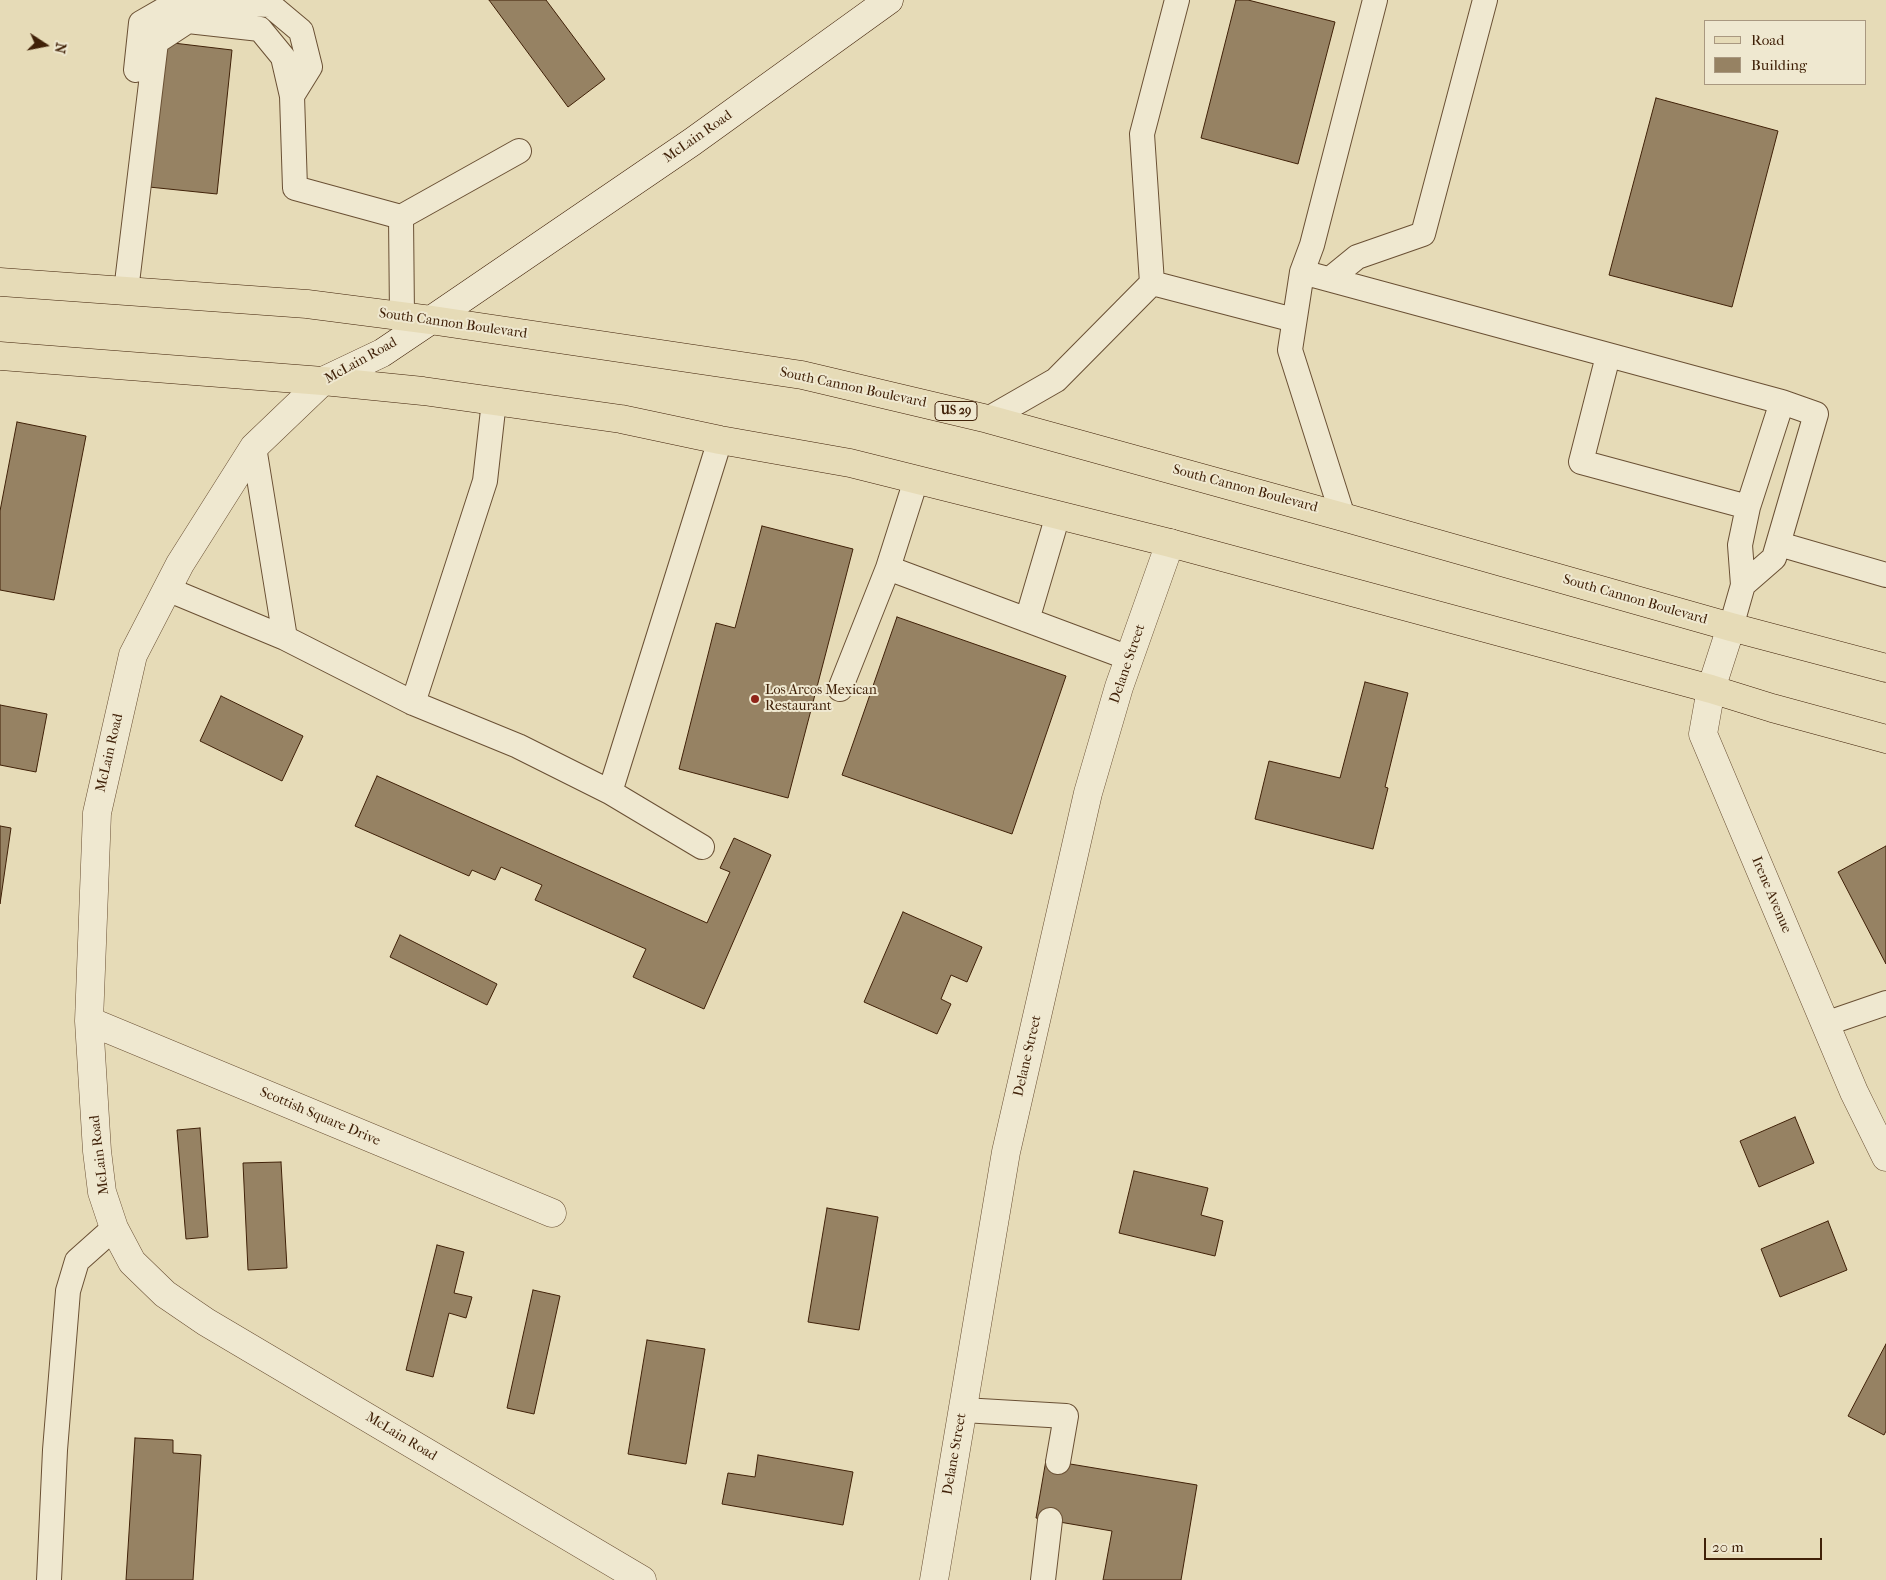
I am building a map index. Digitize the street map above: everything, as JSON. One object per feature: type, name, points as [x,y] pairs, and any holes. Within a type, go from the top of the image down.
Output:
[{"type":"main road","name":"South Cannon Boulevard","points":[[0,282],[307,304],[431,320],[802,375],[988,419],[1344,517],[1730,627],[1886,668]]},
{"type":"main road","points":[[0,356],[323,381],[423,391],[621,419],[720,440],[850,463],[1170,543],[1711,689],[1772,708],[1886,739]]},
{"type":"street","name":"McLain Road","points":[[642,1580],[189,1311],[165,1294],[132,1262],[114,1228],[102,1192],[98,1151],[89,1021],[97,813],[133,655],[180,564],[254,447],[323,381],[382,352],[431,320],[692,142],[889,0]]},
{"type":"street","name":"Delane Street","points":[[934,1580],[1006,1152],[1088,794],[1119,687],[1170,543]]},
{"type":"street","name":"Irene Avenue","points":[[1730,627],[1711,689],[1703,734],[1854,1092],[1886,1157]]},
{"type":"street","name":"Scottish Square Drive","points":[[89,1021],[552,1213]]},
{"type":"lane","points":[[988,419],[1056,380],[1152,283],[1142,134],[1177,0]]},
{"type":"lane","points":[[1344,517],[1290,350],[1302,272],[1312,245],[1375,0]]},
{"type":"lane","points":[[1330,279],[1357,257],[1423,234],[1485,0]]},
{"type":"lane","points":[[138,200],[123,183],[141,23],[179,1],[270,5],[301,31],[310,67],[292,96]]},
{"type":"lane","points":[[126,291],[156,42],[188,21],[260,29],[283,57],[292,96],[295,188],[401,216],[519,151]]},
{"type":"lane","points":[[401,216],[402,316]]},
{"type":"lane","points":[[1302,272],[1782,402],[1816,414],[1774,558],[1744,584]]},
{"type":"lane","points":[[1152,283],[1294,320]]},
{"type":"lane","points":[[1608,356],[1581,462],[1748,507]]},
{"type":"lane","points":[[413,703],[485,481],[494,401]]},
{"type":"lane","points":[[1730,627],[1744,584],[1740,545],[1748,507],[1782,402]]},
{"type":"lane","points":[[610,792],[720,440]]},
{"type":"lane","points":[[254,447],[285,638]]},
{"type":"lane","points":[[840,689],[888,568],[916,480]]},
{"type":"lane","points":[[1027,620],[1058,515]]},
{"type":"lane","points":[[1779,544],[1886,575]]},
{"type":"lane","points":[[888,568],[1129,658]]},
{"type":"lane","points":[[167,589],[285,638],[413,703],[518,746],[610,792],[702,847]]},
{"type":"lane","points":[[1825,1024],[1886,1003]]},
{"type":"lane","points":[[49,1580],[55,1450],[68,1291],[77,1261],[114,1228]]},
{"type":"lane","points":[[963,1410],[1066,1416],[1058,1462]]},
{"type":"lane","points":[[1043,1580],[1050,1520]]},
{"type":"building","points":[[489,0],[546,0],[605,79],[568,107]]},
{"type":"building","points":[[1236,0],[1248,0],[1335,22],[1298,164],[1201,138]]},
{"type":"building","points":[[165,42],[232,50],[217,194],[149,187]]},
{"type":"building","points":[[1656,98],[1778,131],[1732,307],[1609,275]]},
{"type":"building","points":[[17,422],[86,436],[54,600],[0,590],[0,511]]},
{"type":"building","name":"Los Arcos Mexican Restaurant","points":[[762,526],[853,549],[788,798],[679,769],[716,623],[735,628]]},
{"type":"building","points":[[897,617],[1066,676],[1012,834],[842,775]]},
{"type":"building","points":[[1365,682],[1408,693],[1385,787],[1388,788],[1373,849],[1255,819],[1269,761],[1340,778]]},
{"type":"building","points":[[221,696],[303,736],[282,781],[200,741]]},
{"type":"building","points":[[0,705],[47,714],[36,772],[0,765]]},
{"type":"building","points":[[377,776],[707,923],[730,872],[720,868],[734,838],[771,855],[704,1009],[633,977],[646,949],[535,900],[542,885],[501,867],[495,880],[472,870],[469,876],[355,826]]},
{"type":"building","points":[[0,826],[11,828],[0,904]]},
{"type":"building","points":[[1886,846],[1886,964],[1838,872]]},
{"type":"building","points":[[903,912],[982,947],[967,982],[951,975],[941,999],[951,1004],[937,1034],[864,1002]]},
{"type":"building","points":[[400,935],[497,984],[487,1005],[390,957]]},
{"type":"building","points":[[1795,1117],[1814,1163],[1759,1187],[1740,1141]]},
{"type":"building","points":[[200,1128],[208,1237],[186,1239],[177,1130]]},
{"type":"building","points":[[281,1162],[287,1268],[248,1270],[243,1163]]},
{"type":"building","points":[[1134,1171],[1208,1188],[1201,1215],[1223,1221],[1215,1256],[1119,1233]]},
{"type":"building","points":[[827,1208],[878,1217],[859,1330],[808,1322]]},
{"type":"building","points":[[1828,1221],[1847,1270],[1780,1297],[1761,1249]]},
{"type":"building","points":[[437,1245],[464,1252],[454,1293],[472,1297],[466,1318],[449,1313],[433,1377],[406,1370]]},
{"type":"building","points":[[533,1290],[560,1296],[534,1414],[507,1408]]},
{"type":"building","points":[[647,1340],[705,1349],[686,1464],[628,1454]]},
{"type":"building","points":[[1886,1344],[1886,1431],[1884,1435],[1848,1416]]},
{"type":"building","points":[[135,1438],[173,1440],[173,1453],[201,1455],[193,1580],[126,1580]]},
{"type":"building","points":[[758,1455],[853,1472],[843,1525],[722,1504],[728,1473],[755,1477]]},
{"type":"building","points":[[1046,1460],[1197,1485],[1181,1580],[1103,1580],[1112,1531],[1036,1518]]},
{"type":"place","name":"Los Arcos Mexican Restaurant","points":[[755,699]]}]
